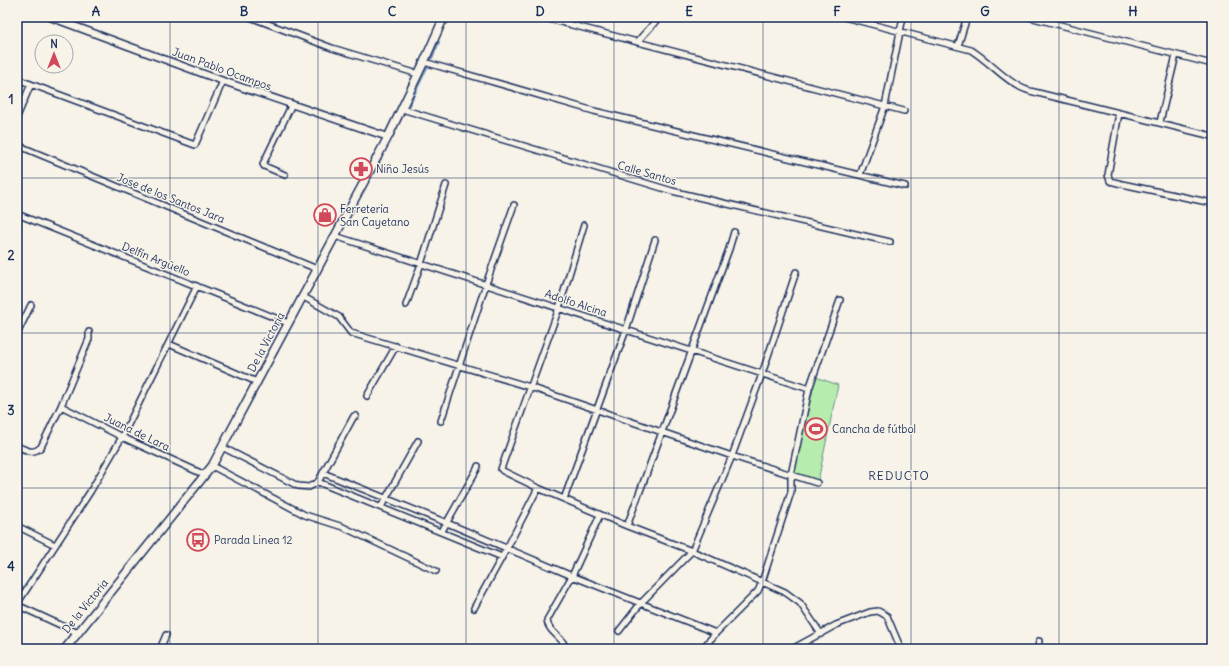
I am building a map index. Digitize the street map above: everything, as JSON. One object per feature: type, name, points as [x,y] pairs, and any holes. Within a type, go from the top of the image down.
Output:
[{"type":"main road","name":"De la Victoria","points":[[64,649],[212,466],[388,137],[444,17]]},
{"type":"street","name":"Juan Pablo Ocampos","points":[[50,17],[223,81],[388,137]]},
{"type":"street","points":[[250,17],[332,48],[418,74]]},
{"type":"street","points":[[541,17],[904,111]]},
{"type":"street","points":[[637,42],[658,17]]},
{"type":"street","points":[[844,17],[971,50],[1011,81],[1022,88],[1034,92],[1212,136]]},
{"type":"street","points":[[860,175],[885,106],[903,17]]},
{"type":"street","points":[[958,46],[967,17]]},
{"type":"street","points":[[1030,17],[1212,64]]},
{"type":"street","points":[[1160,122],[1176,55]]},
{"type":"street","points":[[424,62],[594,110],[905,186]]},
{"type":"street","points":[[17,79],[195,145],[223,81]]},
{"type":"street","points":[[17,116],[31,84]]},
{"type":"street","points":[[285,175],[264,166],[263,164],[292,104]]},
{"type":"street","name":"Calle Santos","points":[[402,109],[672,191],[890,242]]},
{"type":"street","points":[[1120,113],[1108,175],[1110,181],[1212,204]]},
{"type":"street","name":"Jose de los Santos Jara","points":[[17,145],[317,269]]},
{"type":"street","points":[[406,306],[446,185]]},
{"type":"street","points":[[441,421],[486,284],[514,205]]},
{"type":"street","name":"Delfín Argüello","points":[[17,214],[288,322]]},
{"type":"street","points":[[584,225],[559,308],[501,469],[538,488],[626,526],[692,551],[784,592],[798,600],[821,634]]},
{"type":"street","points":[[626,526],[692,351],[729,250],[734,232]]},
{"type":"street","name":"Adolfo Alcina","points":[[336,236],[810,389]]},
{"type":"street","points":[[564,499],[626,330],[655,240]]},
{"type":"street","points":[[619,631],[641,602],[692,551],[732,456],[762,374],[796,272]]},
{"type":"street","points":[[78,633],[17,604],[90,492],[122,437],[197,286]]},
{"type":"street","points":[[302,296],[339,317],[351,334],[396,346],[530,387],[732,456],[817,483]]},
{"type":"street","points":[[702,649],[758,591],[762,582],[791,492],[791,475],[810,389],[840,300]]},
{"type":"street","points":[[17,334],[31,305]]},
{"type":"street","points":[[17,446],[29,451],[38,450],[41,447],[61,406],[89,339],[89,332]]},
{"type":"street","points":[[169,344],[257,382]]},
{"type":"street","points":[[368,396],[396,346]]},
{"type":"street","name":"Juana de Lara","points":[[61,406],[122,437],[205,475]]},
{"type":"street","points":[[222,447],[298,486],[309,487],[318,482],[354,416],[356,416]]},
{"type":"street","points":[[381,507],[418,441]]},
{"type":"street","points":[[212,466],[305,515],[343,527],[436,571]]},
{"type":"street","points":[[442,531],[478,466]]},
{"type":"street","points":[[323,473],[572,576],[641,602],[716,633]]},
{"type":"street","points":[[318,482],[502,556]]},
{"type":"street","points":[[474,608],[538,488]]},
{"type":"street","points":[[566,649],[563,642],[548,627],[547,620],[572,576],[600,514]]},
{"type":"street","points":[[17,526],[55,545]]},
{"type":"street","points":[[792,649],[836,625],[870,612],[878,611],[887,616],[901,649]]},
{"type":"street","points":[[160,649],[166,635]]},
{"type":"street","points":[[1038,649],[1039,641]]},
{"type":"green space","name":"Cancha de fútbol","points":[[816,377],[838,385],[818,481],[793,473]]},
{"type":"water","points":[[427,65],[429,65],[408,109],[407,108]]},
{"type":"water","points":[[403,116],[362,195],[361,194]]},
{"type":"waterway","points":[[447,24],[450,17]]},
{"type":"waterway","points":[[432,58],[439,42]]},
{"type":"place","name":"Niño Jesús","points":[[361,169]]},
{"type":"place","name":"Ferretería San Cayetano","points":[[325,215]]},
{"type":"place","name":"Cancha de fútbol","points":[[816,429]]},
{"type":"place","name":"Parada Linea 12","points":[[198,540]]},
{"type":"district","name":"REDUCTO","points":[[899,475]]}]
